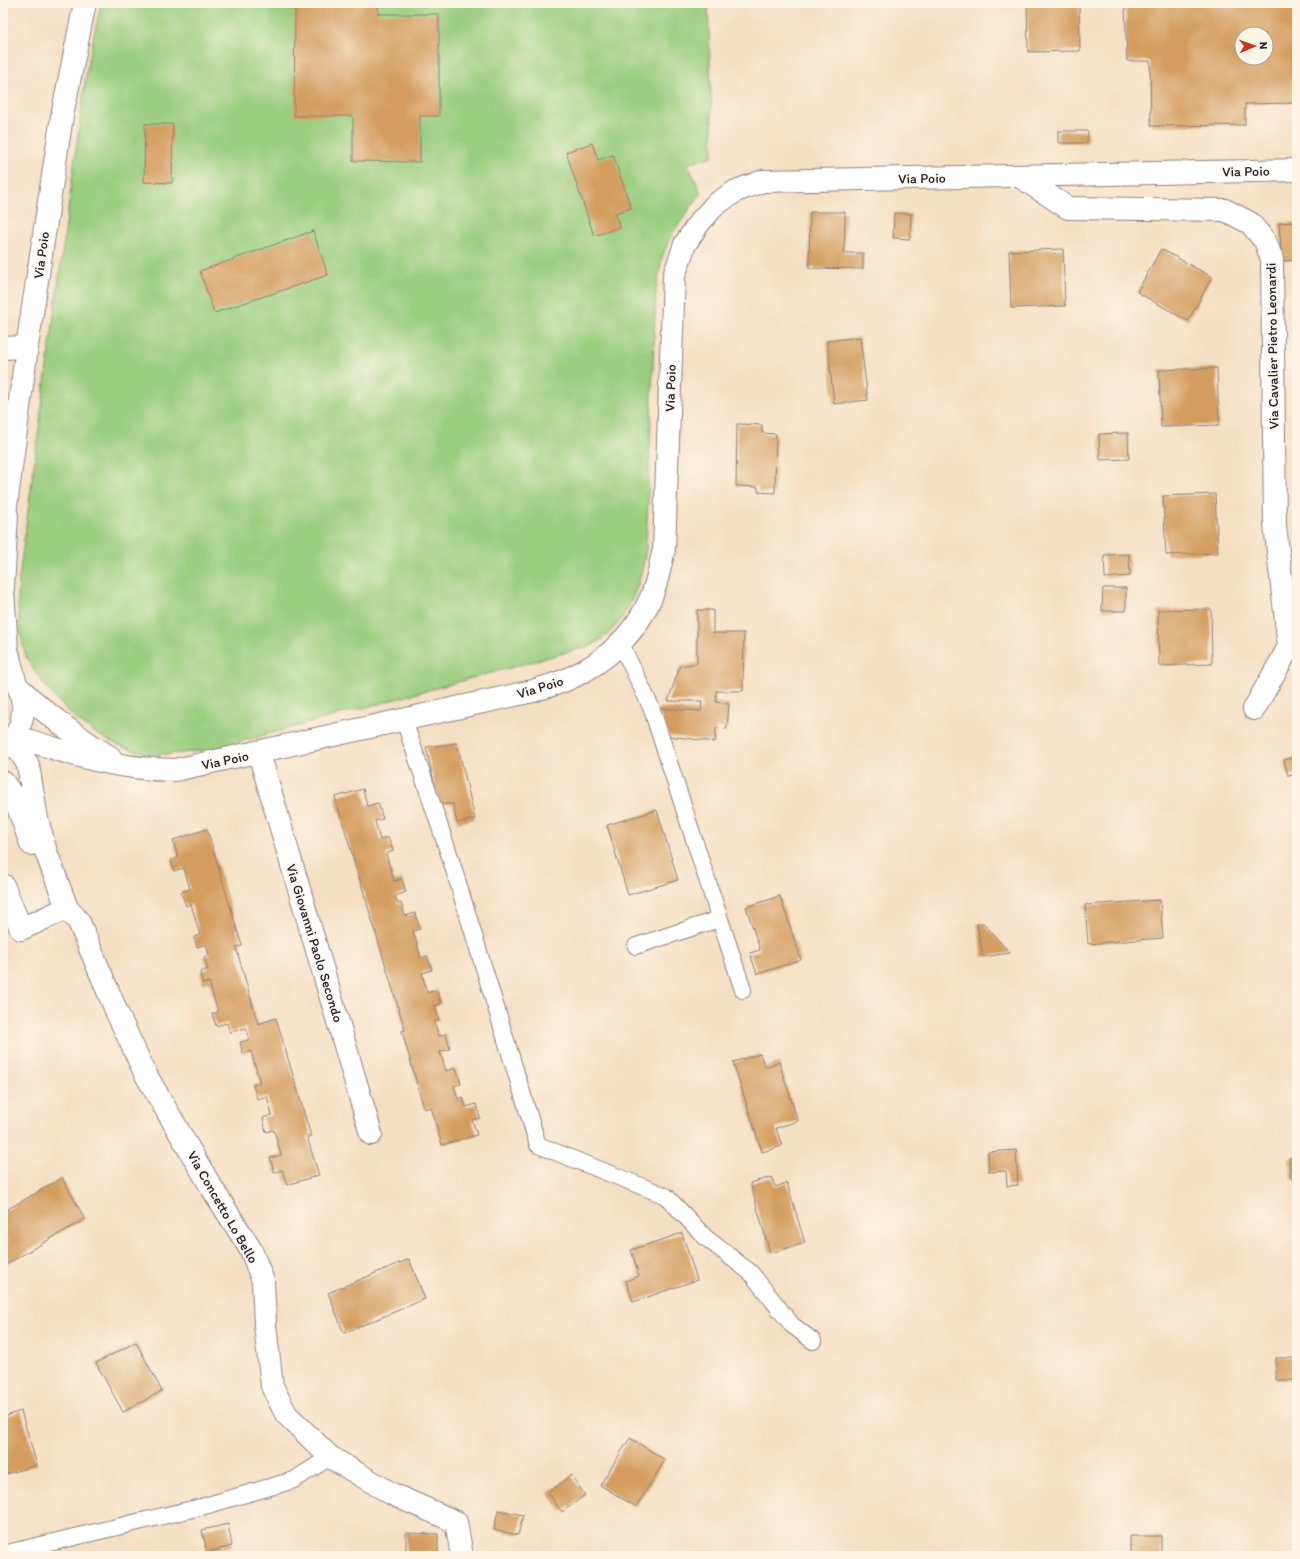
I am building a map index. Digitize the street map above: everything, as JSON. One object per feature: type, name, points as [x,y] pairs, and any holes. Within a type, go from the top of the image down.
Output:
[{"type":"street","name":"Via Poio","points":[[7,508],[27,347],[62,116],[85,3]]},
{"type":"street","name":"Via Poio","points":[[11,741],[127,767],[145,770],[175,770],[259,753],[533,691],[568,680],[594,666],[621,644],[642,615],[656,584],[664,550],[674,276],[685,244],[699,223],[716,204],[736,191],[763,181],[1297,170]]},
{"type":"street","name":"Via Cavalier Pietro Leonardi","points":[[1020,176],[1068,208],[1225,210],[1250,223],[1265,241],[1272,259],[1275,525],[1289,647],[1254,709]]},
{"type":"street","points":[[3,348],[27,347]]},
{"type":"street","points":[[3,529],[7,508]]},
{"type":"street","points":[[7,508],[3,589],[7,649],[12,679],[24,710],[21,726],[11,741],[28,765],[37,819],[61,910]]},
{"type":"street","points":[[12,679],[40,708],[82,740],[127,767]]},
{"type":"street","name":"Via Giovanni Paolo Secondo","points":[[259,753],[372,1134]]},
{"type":"street","points":[[3,782],[15,799],[61,910]]},
{"type":"street","points":[[3,885],[21,929],[61,910]]},
{"type":"street","name":"Via Concetto Lo Bello","points":[[61,910],[79,922],[118,1015],[146,1075],[210,1185],[251,1250],[263,1281],[265,1325],[272,1386],[286,1414],[330,1457],[392,1494],[456,1522],[462,1556]]},
{"type":"lane","points":[[621,644],[651,707],[743,990]]},
{"type":"lane","points":[[404,720],[450,857],[538,1145],[666,1196],[705,1237],[751,1272],[792,1325],[813,1341]]},
{"type":"lane","points":[[636,946],[719,919]]},
{"type":"lane","points":[[3,1554],[200,1507],[294,1480],[330,1457]]},
{"type":"green space","points":[[101,3],[708,3],[713,156],[688,164],[701,193],[672,234],[662,257],[656,291],[646,549],[636,591],[630,604],[615,627],[605,637],[593,645],[210,750],[186,753],[146,753],[114,743],[85,726],[60,703],[49,690],[28,661],[23,646],[19,617],[19,578],[87,67]]},
{"type":"green space","points":[[3,692],[7,709],[3,725]]},
{"type":"building","points":[[289,3],[378,3],[378,14],[439,14],[439,116],[420,116],[420,162],[353,161],[353,116],[294,116],[295,9],[289,9]]},
{"type":"building","points":[[1027,3],[1079,3],[1080,51],[1028,52]]},
{"type":"building","points":[[1125,3],[1297,3],[1297,103],[1245,104],[1245,125],[1151,126],[1150,61],[1127,61]]},
{"type":"building","points":[[145,124],[173,124],[172,183],[144,182]]},
{"type":"building","points":[[1058,131],[1088,131],[1087,143],[1058,143]]},
{"type":"building","points":[[592,143],[598,160],[613,155],[631,208],[615,213],[620,227],[594,236],[566,152]]},
{"type":"building","points":[[810,212],[845,212],[844,253],[863,253],[863,269],[809,268]]},
{"type":"building","points":[[894,213],[911,214],[910,239],[893,238]]},
{"type":"building","points":[[1297,222],[1297,260],[1282,261],[1279,223]]},
{"type":"building","points":[[313,231],[328,275],[214,313],[200,271]]},
{"type":"building","points":[[1063,249],[1065,306],[1011,308],[1009,251]]},
{"type":"building","points":[[1161,249],[1212,277],[1188,321],[1137,292]]},
{"type":"building","points":[[860,337],[868,400],[834,404],[827,341]]},
{"type":"building","points":[[1217,368],[1219,425],[1161,427],[1159,370]]},
{"type":"building","points":[[737,424],[762,425],[762,433],[776,434],[775,493],[758,492],[758,487],[736,486]]},
{"type":"building","points":[[1128,433],[1129,459],[1100,460],[1099,434]]},
{"type":"building","points":[[1215,494],[1218,553],[1166,555],[1163,496]]},
{"type":"building","points":[[1129,554],[1130,576],[1105,578],[1104,555]]},
{"type":"building","points":[[1103,588],[1126,588],[1126,611],[1102,611]]},
{"type":"building","points":[[1211,609],[1212,664],[1159,666],[1158,610]]},
{"type":"building","points":[[697,610],[713,610],[713,633],[744,633],[743,691],[716,691],[716,702],[729,704],[727,729],[716,728],[715,742],[669,736],[660,715],[660,708],[701,711],[702,701],[668,701],[680,666],[697,663]]},
{"type":"building","points":[[457,743],[475,819],[457,823],[453,804],[439,804],[426,747]]},
{"type":"building","points":[[1297,756],[1297,774],[1288,776],[1284,760]]},
{"type":"building","points":[[363,789],[367,806],[378,803],[383,819],[375,821],[380,840],[388,837],[393,851],[386,854],[394,881],[402,879],[406,892],[395,896],[398,904],[401,903],[405,916],[415,913],[420,929],[413,931],[421,958],[427,956],[432,970],[422,973],[427,993],[437,990],[441,1004],[435,1006],[439,1020],[434,1022],[439,1036],[446,1034],[450,1049],[440,1052],[446,1071],[456,1068],[461,1084],[454,1086],[458,1099],[463,1097],[466,1107],[476,1104],[480,1118],[472,1120],[477,1135],[442,1145],[431,1107],[424,1109],[402,1031],[405,1030],[335,797]]},
{"type":"building","points":[[657,810],[678,880],[628,895],[607,825]]},
{"type":"building","points":[[207,829],[242,946],[236,947],[258,1024],[276,1018],[311,1136],[307,1137],[319,1175],[287,1185],[282,1170],[274,1172],[270,1158],[281,1155],[274,1130],[266,1132],[263,1118],[272,1115],[267,1096],[257,1099],[253,1085],[260,1083],[251,1051],[243,1054],[240,1042],[249,1040],[246,1028],[230,1032],[227,1023],[216,1026],[212,1014],[218,1012],[209,982],[203,984],[200,972],[208,969],[204,957],[209,955],[206,944],[197,947],[194,937],[200,935],[191,904],[186,906],[181,892],[190,889],[184,868],[174,871],[171,860],[178,858],[173,840]]},
{"type":"building","points":[[780,896],[801,960],[757,974],[750,953],[760,950],[746,907]]},
{"type":"building","points":[[1160,900],[1163,938],[1088,944],[1085,905]]},
{"type":"building","points":[[983,923],[1010,953],[983,957],[977,924]]},
{"type":"building","points":[[760,1054],[765,1067],[779,1062],[798,1121],[776,1128],[782,1146],[762,1152],[733,1062]]},
{"type":"building","points":[[1016,1150],[1018,1185],[1007,1186],[1006,1171],[989,1172],[988,1152]]},
{"type":"building","points":[[1297,1157],[1297,1178],[1291,1179],[1289,1158]]},
{"type":"building","points":[[772,1177],[775,1187],[787,1183],[805,1243],[770,1253],[750,1183]]},
{"type":"building","points":[[62,1178],[85,1219],[3,1266],[3,1212]]},
{"type":"building","points":[[682,1233],[697,1280],[633,1302],[626,1281],[639,1276],[631,1250]]},
{"type":"building","points":[[409,1259],[425,1299],[344,1333],[328,1293]]},
{"type":"building","points":[[136,1342],[162,1391],[123,1412],[96,1363]]},
{"type":"building","points":[[1276,1358],[1297,1358],[1297,1380],[1276,1380]]},
{"type":"building","points":[[21,1411],[37,1465],[3,1475],[3,1417]]},
{"type":"building","points":[[630,1438],[665,1460],[636,1507],[600,1485]]},
{"type":"building","points":[[571,1475],[585,1495],[562,1512],[548,1493]]},
{"type":"building","points":[[498,1510],[523,1515],[518,1535],[494,1530]]},
{"type":"building","points":[[228,1524],[232,1546],[207,1552],[202,1530]]},
{"type":"building","points":[[406,1533],[438,1534],[438,1556],[406,1556]]},
{"type":"building","points":[[1130,1536],[1161,1536],[1161,1556],[1130,1556]]}]
